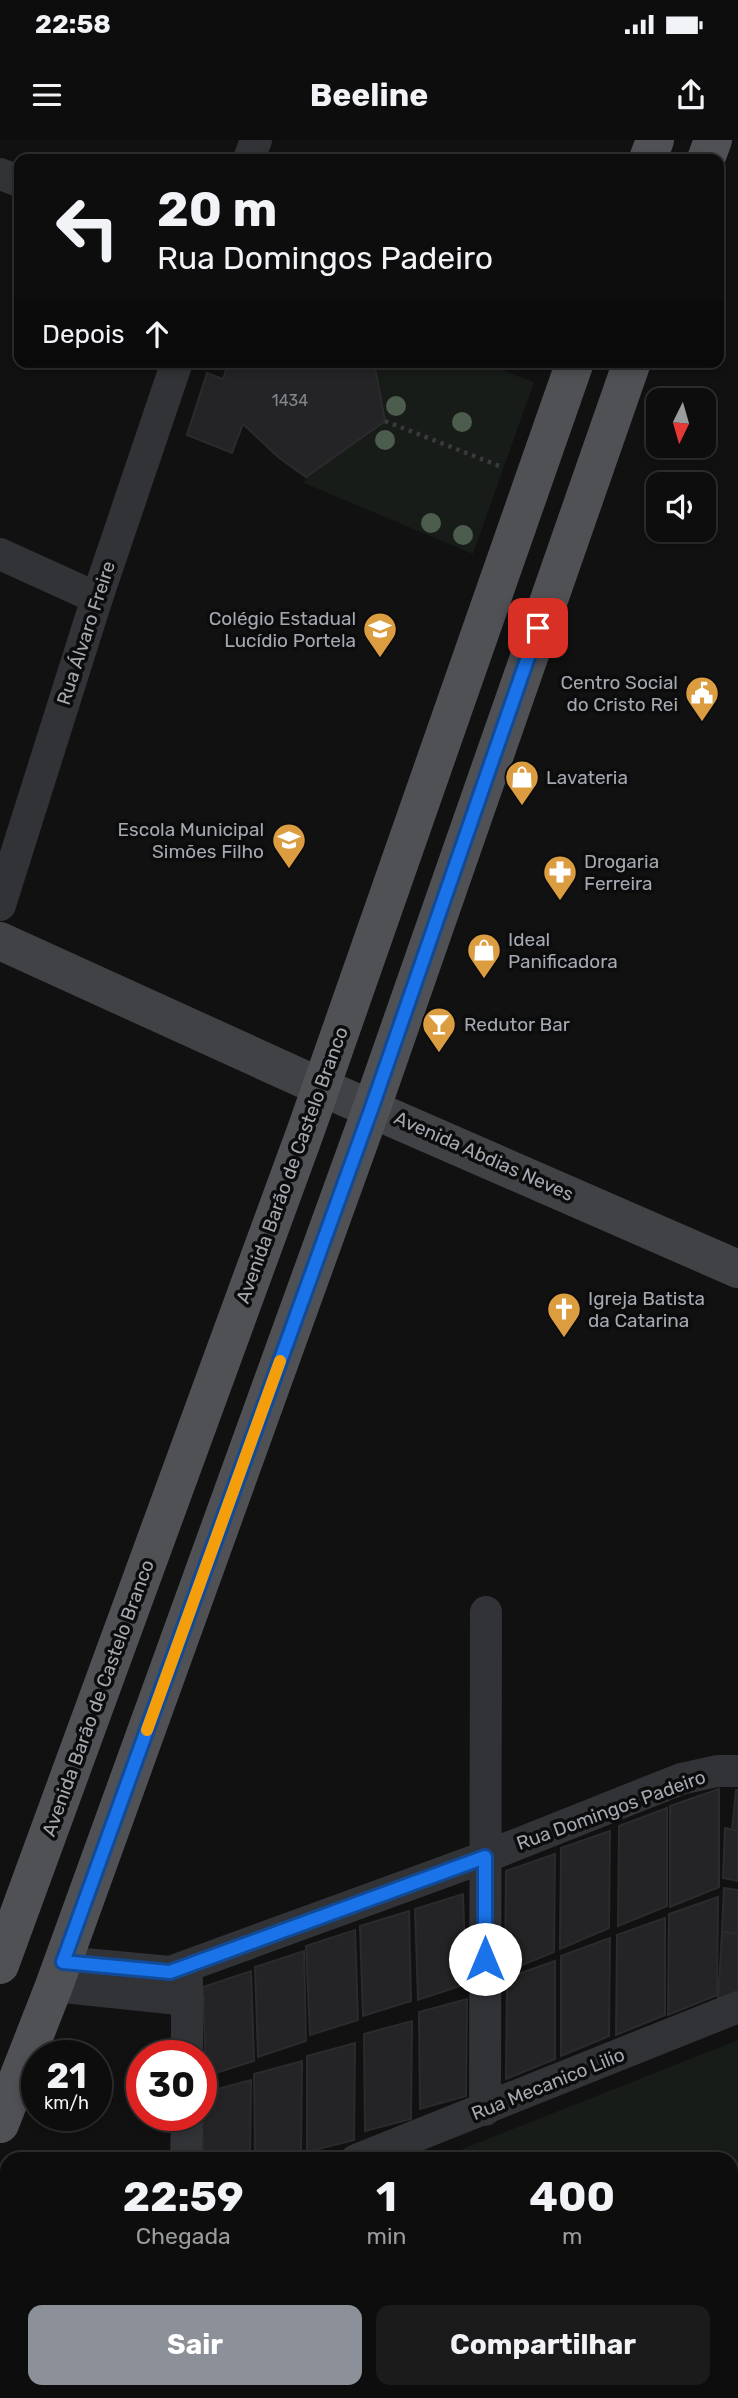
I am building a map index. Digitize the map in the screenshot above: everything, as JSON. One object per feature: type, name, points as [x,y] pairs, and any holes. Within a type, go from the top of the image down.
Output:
[{"type":"main road","name":"Avenida Barão de Castelo Branco","points":[[0,1965],[321,1087],[573,368]]},
{"type":"main road","points":[[0,2124],[59,1974],[372,1107],[630,368]]},
{"type":"street","name":"Rua Álvaro Freire","points":[[0,905],[97,598],[175,368]]},
{"type":"street","points":[[0,554],[97,598]]},
{"type":"street","name":"Avenida Abdias Neves","points":[[0,941],[321,1087],[738,1269]]},
{"type":"street","points":[[485,2110],[486,1612]]},
{"type":"street","name":"Rua Domingos Padeiro","points":[[178,1969],[485,1857],[681,1779],[717,1771],[738,1771]]},
{"type":"street","points":[[59,1974],[178,1969],[188,2000],[187,2040]]},
{"type":"street","points":[[59,1974],[188,2000]]},
{"type":"street","name":"Rua Mecanico Lilio","points":[[377,2152],[738,2007]]},
{"type":"street","points":[[186,2152],[187,2131]]},
{"type":"path","points":[[385,421],[503,467]]},
{"type":"shaded area","points":[[375,368],[496,368],[534,382],[473,554],[304,483],[306,477],[385,421]]},
{"type":"shaded area","points":[[738,2040],[738,2152],[455,2152]]},
{"type":"building","points":[[227,368],[375,368],[385,421],[306,477],[278,457],[243,424],[232,453],[187,435],[207,373],[223,379]]},
{"type":"building","points":[[719,1789],[719,1887],[670,1907],[670,1806]]},
{"type":"building","points":[[738,1790],[738,1831],[732,1830]]},
{"type":"building","points":[[667,1808],[667,1906],[618,1926],[619,1826]]},
{"type":"building","points":[[725,1828],[738,1831],[738,1881],[723,1878]]},
{"type":"building","points":[[610,1831],[609,1928],[560,1949],[561,1848]]},
{"type":"building","points":[[555,1854],[554,1952],[505,1972],[506,1871]]},
{"type":"building","points":[[724,1888],[738,1890],[738,1934],[722,1932]]},
{"type":"building","points":[[463,1894],[466,1984],[418,2000],[415,1909]]},
{"type":"building","points":[[718,1897],[717,1995],[668,2015],[669,1914]]},
{"type":"building","points":[[409,1911],[411,2001],[363,2016],[360,1926]]},
{"type":"building","points":[[665,1918],[665,2015],[616,2035],[617,1935]]},
{"type":"building","points":[[355,1930],[358,2020],[310,2035],[306,1946]]},
{"type":"building","points":[[722,1932],[738,1934],[738,1995],[718,2001]]},
{"type":"building","points":[[610,1938],[609,2036],[561,2056],[561,1956]]},
{"type":"building","points":[[304,1951],[306,2041],[258,2057],[255,1967]]},
{"type":"building","points":[[555,1961],[555,2059],[506,2079],[507,1978]]},
{"type":"building","points":[[251,1971],[254,2061],[217,2073],[217,2040],[205,2040],[203,1987]]},
{"type":"building","points":[[467,1999],[466,2096],[420,2109],[419,2012]]},
{"type":"building","points":[[412,2021],[411,2119],[365,2131],[364,2034]]},
{"type":"building","points":[[355,2043],[354,2140],[307,2152],[307,2056]]},
{"type":"building","points":[[302,2061],[301,2152],[255,2152],[254,2074]]},
{"type":"building","points":[[251,2080],[250,2152],[203,2152],[203,2131],[217,2131],[217,2089]]},
{"type":"slow traffic","points":[[147,1730],[280,1361]]},
{"type":"place","name":"Colégio Estadual Lucídio Portela","points":[[380,659]]},
{"type":"place","name":"Centro Social do Cristo Rei","points":[[702,723]]},
{"type":"place","name":"Lavateria","points":[[522,807]]},
{"type":"place","name":"Escola Municipal Simões Filho","points":[[289,870]]},
{"type":"place","name":"Drogaria Ferreira","points":[[560,902]]},
{"type":"place","name":"Ideal Panificadora","points":[[484,980]]},
{"type":"place","name":"Redutor Bar","points":[[439,1054]]},
{"type":"place","name":"Igreja Batista da Catarina","points":[[564,1339]]},
{"type":"route","points":[[485,1959],[485,1857],[170,1972],[63,1962],[372,1107],[538,628]]}]
